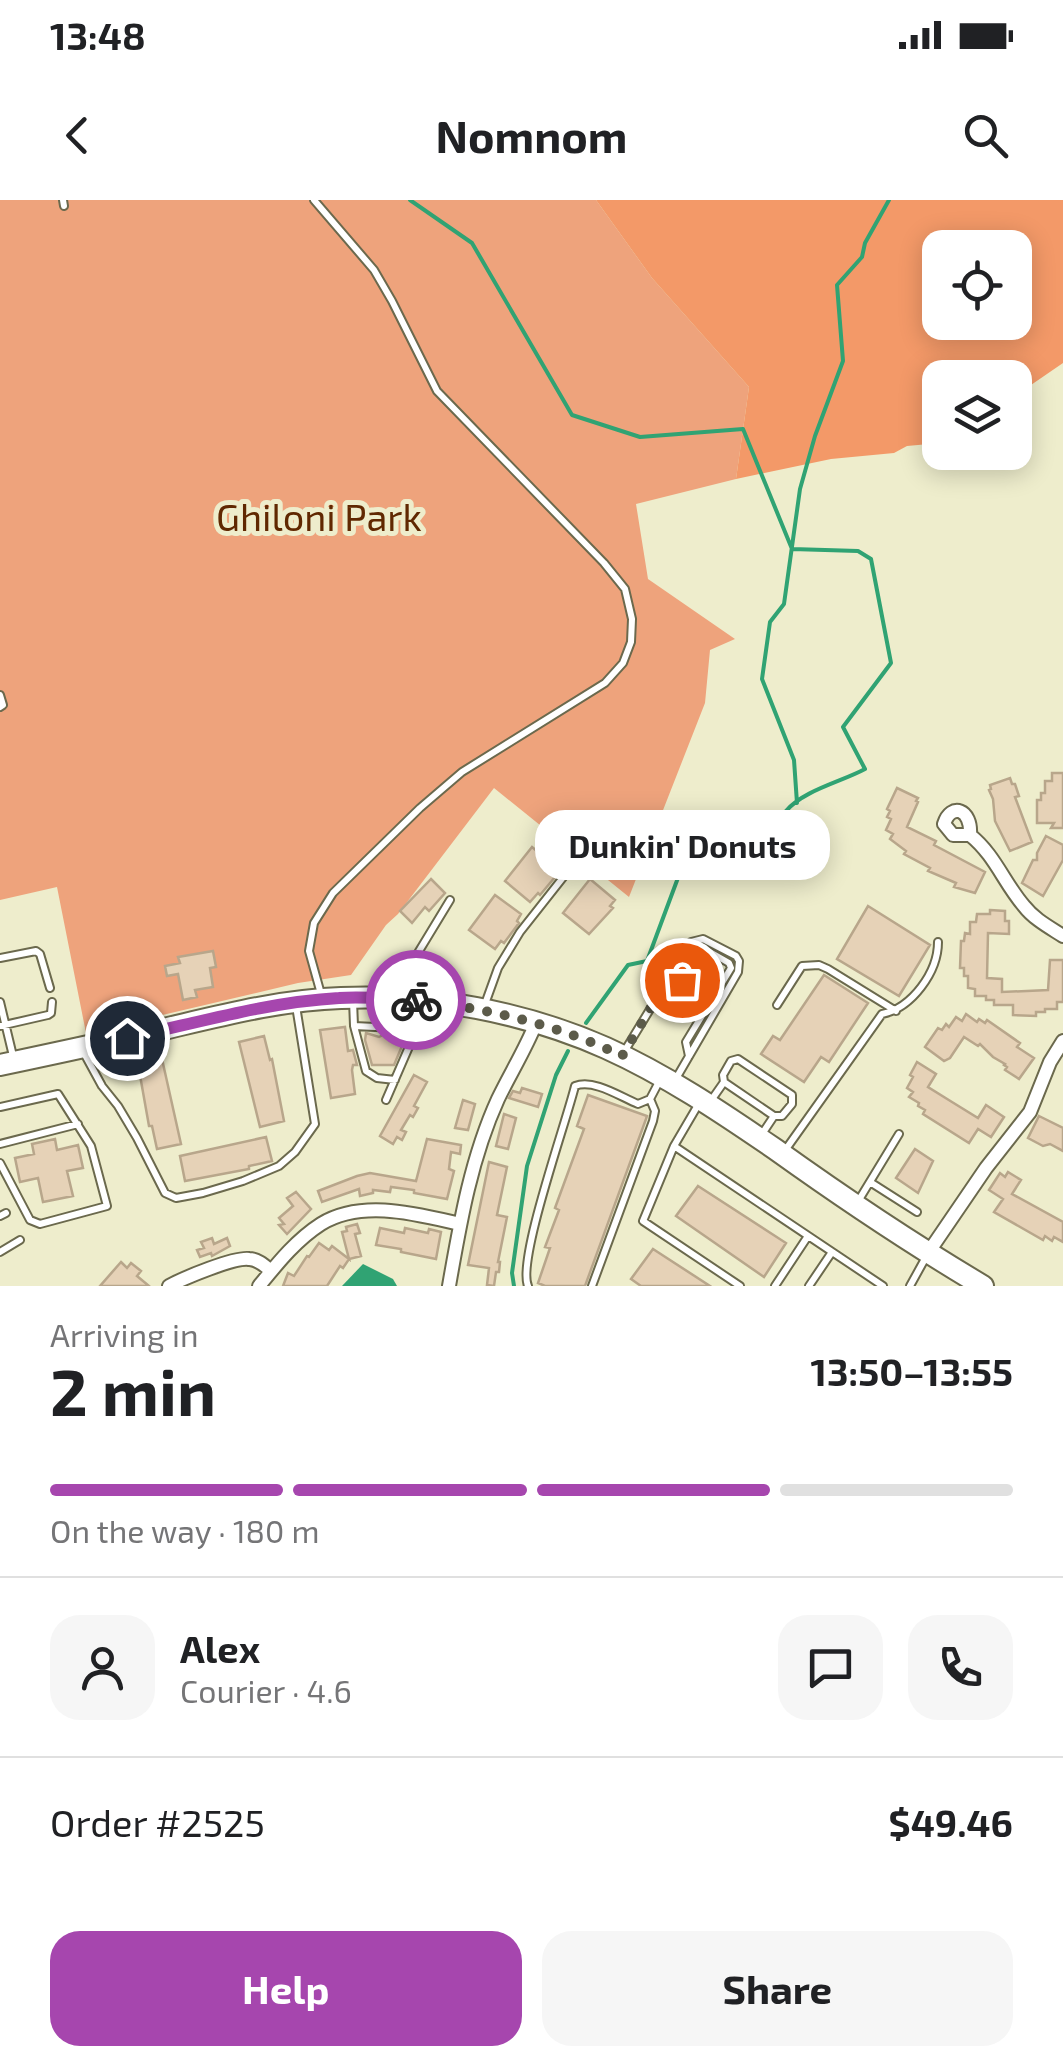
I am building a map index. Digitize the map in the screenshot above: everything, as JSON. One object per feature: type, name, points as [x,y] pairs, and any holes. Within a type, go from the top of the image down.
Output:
[{"type":"main road","points":[[7,1064],[295,1003],[394,999],[483,1010],[586,1040],[668,1080],[983,1286]]},
{"type":"street","points":[[970,835],[985,849],[1022,905],[1063,936]]},
{"type":"street","points":[[449,1286],[468,1186],[484,1137],[498,1098],[536,1024]]},
{"type":"street","points":[[928,1253],[1030,1112],[1063,1041]]},
{"type":"street","points":[[259,1286],[282,1257],[322,1224],[349,1214],[374,1210],[460,1224]]},
{"type":"street","points":[[170,1286],[248,1258],[271,1271]]},
{"type":"lane","points":[[314,200],[374,270],[437,390],[604,563],[625,589],[632,619],[631,642],[623,663],[605,683],[462,772],[333,893],[314,923],[309,951],[323,1000]]},
{"type":"lane","points":[[0,695],[4,704],[0,708]]},
{"type":"lane","points":[[483,1010],[498,968],[520,932],[565,875]]},
{"type":"lane","points":[[394,999],[450,900]]},
{"type":"lane","points":[[528,1286],[528,1249],[574,1086],[592,1084],[638,1104],[650,1099],[689,1057],[738,972],[736,956],[703,939],[692,942],[622,1056]]},
{"type":"lane","points":[[782,1154],[882,1014],[896,1012],[932,971],[938,957],[938,942]]},
{"type":"lane","points":[[0,958],[36,951],[50,988]]},
{"type":"lane","points":[[655,1001],[672,997],[700,952],[708,951],[729,963],[730,968],[686,1042],[689,1057]]},
{"type":"lane","points":[[777,1005],[802,966],[808,964],[828,969],[896,1012]]},
{"type":"lane","points":[[353,998],[354,1026],[366,1071],[377,1078],[395,1080]]},
{"type":"lane","points":[[0,1002],[7,1064]]},
{"type":"lane","points":[[3,1026],[48,1015],[52,1002]]},
{"type":"lane","points":[[386,1100],[428,1002]]},
{"type":"lane","points":[[81,1048],[137,1138],[165,1193],[176,1198],[202,1194],[279,1166],[315,1124],[295,1003]]},
{"type":"lane","points":[[354,1026],[418,1030]]},
{"type":"lane","points":[[738,1058],[792,1094],[792,1104],[782,1116],[774,1116],[724,1082],[723,1075],[731,1061],[738,1058]]},
{"type":"lane","points":[[724,1082],[674,1146],[643,1221],[740,1286]]},
{"type":"lane","points":[[0,1108],[58,1094],[91,1146],[106,1206],[40,1224],[30,1220],[0,1163]]},
{"type":"lane","points":[[592,1286],[653,1121],[655,1111],[650,1099]]},
{"type":"lane","points":[[759,1138],[774,1116]]},
{"type":"lane","points":[[0,1144],[78,1124]]},
{"type":"lane","points":[[857,1204],[899,1134]]},
{"type":"lane","points":[[674,1146],[884,1286]]},
{"type":"lane","points":[[870,1182],[917,1212]]},
{"type":"lane","points":[[776,1286],[808,1236]]},
{"type":"lane","points":[[0,1252],[20,1240]]},
{"type":"lane","points":[[810,1286],[832,1252]]},
{"type":"lane","points":[[910,1286],[928,1253]]},
{"type":"green space","name":"Ghiloni Park","points":[[0,200],[596,200],[652,278],[749,387],[736,479],[636,504],[648,579],[735,639],[710,650],[705,703],[629,897],[494,788],[351,975],[298,983],[86,1033],[57,887],[0,900]]},
{"type":"shaded area","points":[[596,200],[1063,200],[1063,363],[1032,384],[1032,360],[922,360],[922,445],[894,453],[831,459],[736,479],[749,387],[652,278]]},
{"type":"shaded area","points":[[363,1264],[393,1279],[397,1286],[342,1286]]},
{"type":"building","points":[[1052,773],[1063,773],[1063,828],[1051,828],[1054,823],[1037,823],[1037,800],[1045,793],[1045,781],[1052,781]]},
{"type":"building","points":[[1010,778],[1032,842],[1010,851],[995,821],[989,790],[990,785]]},
{"type":"building","points":[[897,788],[918,798],[907,827],[985,872],[975,893],[954,887],[956,883],[928,871],[930,868],[904,854],[906,851],[890,839],[893,834],[886,830],[891,819],[887,809]]},
{"type":"building","points":[[1046,836],[1063,845],[1063,860],[1043,896],[1022,883]]},
{"type":"building","points":[[532,847],[557,868],[552,874],[555,877],[530,902],[505,881]]},
{"type":"building","points":[[431,879],[445,893],[429,911],[425,907],[412,923],[400,911]]},
{"type":"building","points":[[590,879],[615,900],[610,906],[613,908],[589,934],[563,913]]},
{"type":"building","points":[[495,895],[521,914],[519,923],[495,949],[469,930]]},
{"type":"building","points":[[868,906],[930,945],[899,996],[837,959]]},
{"type":"building","points":[[990,910],[1005,911],[1009,934],[988,933],[987,978],[1002,979],[1002,992],[1048,990],[1050,960],[1063,960],[1063,1002],[1057,1002],[1057,1009],[1036,1012],[1036,1016],[1013,1015],[1013,1005],[994,1005],[994,1000],[975,996],[975,989],[968,988],[968,976],[960,968],[961,941],[965,933],[970,934],[970,922],[976,922],[977,914],[990,914]]},
{"type":"building","points":[[213,951],[213,987],[195,990],[197,997],[183,1000],[178,974],[167,976],[165,966],[180,963],[178,957]]},
{"type":"building","points":[[703,960],[721,971],[695,1014],[676,1002]]},
{"type":"building","points":[[824,975],[868,1003],[829,1062],[821,1057],[804,1082],[761,1054],[773,1036],[780,1040]]},
{"type":"building","points":[[966,1014],[977,1022],[987,1020],[1034,1058],[1019,1079],[980,1044],[964,1037],[944,1061],[925,1047],[938,1028],[942,1030],[946,1024],[949,1027],[956,1017],[962,1021]]},
{"type":"building","points":[[345,1027],[348,1051],[353,1050],[357,1065],[352,1070],[355,1094],[331,1098],[320,1030]]},
{"type":"building","points":[[366,1033],[379,1037],[401,1035],[402,1046],[394,1065],[372,1065]]},
{"type":"building","points":[[264,1036],[284,1121],[260,1127],[239,1042]]},
{"type":"building","points":[[162,1059],[181,1144],[157,1149],[138,1064]]},
{"type":"building","points":[[917,1062],[936,1074],[928,1087],[978,1118],[986,1105],[1004,1117],[991,1137],[978,1129],[969,1143],[923,1114],[925,1110],[909,1097],[913,1092],[907,1088]]},
{"type":"building","points":[[414,1075],[427,1082],[414,1106],[418,1108],[401,1130],[406,1132],[402,1140],[397,1137],[393,1144],[380,1136]]},
{"type":"building","points":[[522,1088],[542,1094],[538,1107],[509,1098],[513,1091],[520,1093]]},
{"type":"building","points":[[588,1095],[647,1116],[585,1286],[545,1286],[538,1283],[550,1248],[545,1247],[584,1129],[577,1126]]},
{"type":"building","points":[[463,1100],[475,1104],[468,1130],[455,1128]]},
{"type":"building","points":[[504,1114],[516,1118],[508,1149],[496,1146]]},
{"type":"building","points":[[1039,1116],[1063,1128],[1063,1151],[1028,1138]]},
{"type":"building","points":[[266,1137],[272,1161],[185,1181],[180,1156]]},
{"type":"building","points":[[55,1139],[57,1150],[78,1145],[83,1168],[67,1171],[73,1196],[43,1202],[38,1178],[20,1182],[15,1158],[34,1154],[32,1144]]},
{"type":"building","points":[[427,1139],[461,1145],[460,1154],[451,1152],[449,1169],[454,1171],[447,1199],[391,1187],[390,1192],[373,1190],[360,1196],[359,1189],[322,1202],[318,1191],[370,1173],[416,1181]]},
{"type":"building","points":[[915,1149],[933,1161],[918,1193],[896,1178]]},
{"type":"building","points":[[489,1162],[507,1167],[497,1215],[507,1217],[494,1286],[487,1285],[489,1268],[468,1265]]},
{"type":"building","points":[[1008,1172],[1021,1180],[1012,1194],[1063,1222],[1063,1242],[1045,1236],[1043,1240],[994,1212],[1003,1199],[989,1190],[1000,1173],[1005,1177]]},
{"type":"building","points":[[698,1186],[786,1243],[764,1277],[676,1216]]},
{"type":"building","points":[[296,1192],[311,1209],[287,1234],[279,1225],[284,1224],[279,1218],[293,1206],[287,1198]]},
{"type":"building","points":[[357,1224],[360,1233],[355,1234],[361,1256],[349,1259],[342,1232]]},
{"type":"building","points":[[380,1228],[404,1233],[405,1228],[441,1232],[436,1259],[376,1245]]},
{"type":"building","points":[[212,1238],[214,1244],[227,1238],[230,1246],[212,1256],[211,1253],[200,1257],[197,1250],[204,1248],[201,1242]]},
{"type":"building","points":[[319,1243],[329,1250],[332,1246],[349,1259],[327,1286],[283,1286],[288,1273],[294,1276]]},
{"type":"building","points":[[653,1249],[710,1286],[641,1286],[631,1279]]},
{"type":"building","points":[[121,1262],[127,1268],[131,1263],[141,1271],[137,1276],[149,1286],[100,1286]]},
{"type":"waterway","points":[[410,200],[472,243],[572,415],[640,437],[743,429],[792,549],[858,551],[871,559],[891,663],[843,727],[865,769],[794,804],[781,819],[772,849],[732,864],[685,859],[647,961],[628,965],[586,1023]]},
{"type":"waterway","points":[[797,803],[794,760],[762,679],[770,622],[784,604],[800,489],[843,361],[837,285],[862,257],[865,243],[889,200]]},
{"type":"waterway","points":[[514,1286],[512,1273],[527,1166],[556,1075],[568,1051]]},
{"type":"way so far","points":[[416,1000],[516,1018],[563,1031],[622,1056],[655,1001],[672,997],[682,980]]},
{"type":"place","name":"Dunkin' Donuts","points":[[682,980]]},
{"type":"route","points":[[127,1038],[295,1003],[340,998],[416,1000]]}]
